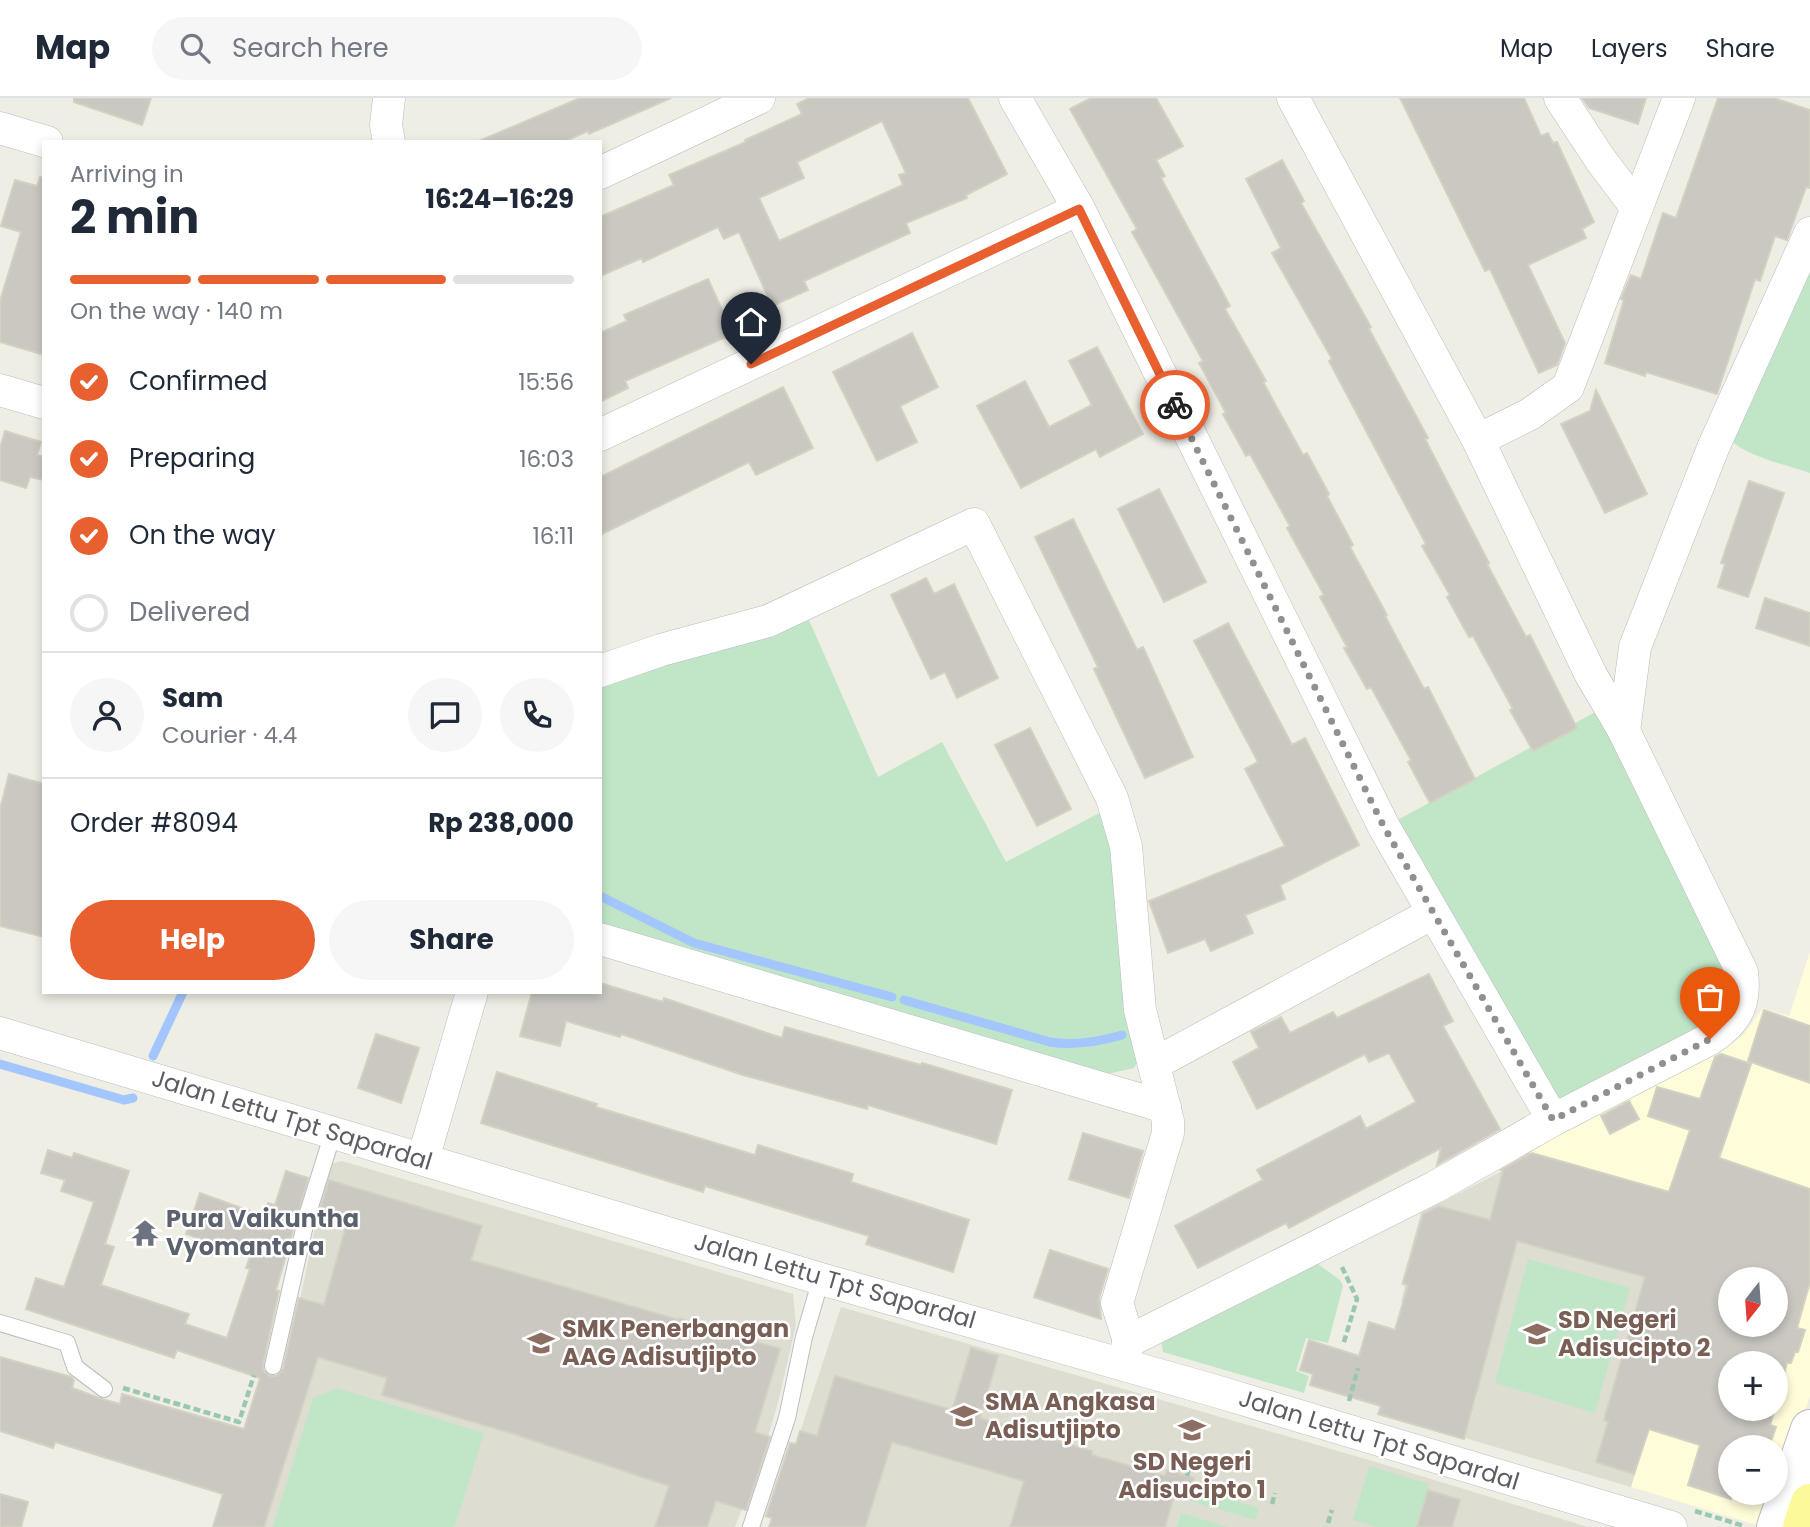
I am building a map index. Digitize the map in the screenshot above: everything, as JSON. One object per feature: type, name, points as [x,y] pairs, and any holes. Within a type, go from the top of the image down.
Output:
[{"type":"highway","points":[[1802,1527],[1810,1503]]},
{"type":"street","points":[[388,98],[386,125],[389,140]]},
{"type":"street","points":[[602,172],[759,98]]},
{"type":"street","points":[[1014,98],[1079,209],[1384,827],[1553,1120]]},
{"type":"street","points":[[602,670],[661,650],[768,621],[974,524],[1112,799],[1126,846],[1140,1010],[1165,1107],[1168,1133],[1116,1303],[1126,1353],[1329,1240],[1435,1187],[1553,1120],[1723,1030],[1739,1011],[1744,992],[1742,972],[1625,731],[1591,675],[1478,440],[1293,98]]},
{"type":"street","points":[[1560,98],[1600,159],[1637,208]]},
{"type":"street","points":[[1478,440],[1530,414],[1569,387],[1679,98]]},
{"type":"street","points":[[0,128],[42,141]]},
{"type":"street","points":[[602,434],[1079,209]]},
{"type":"street","points":[[1625,731],[1635,647],[1713,448],[1810,233]]},
{"type":"street","points":[[0,390],[42,402]]},
{"type":"street","points":[[1154,1064],[1433,913]]},
{"type":"street","points":[[602,940],[1165,1107]]},
{"type":"street","points":[[423,1159],[471,994]]},
{"type":"street","name":"Jalan Lettu Tpt Sapardal","points":[[0,1033],[821,1279],[1126,1353],[1671,1527]]},
{"type":"street","points":[[1776,1527],[1810,1429]]},
{"type":"lane","points":[[272,1366],[307,1216],[333,1133]]},
{"type":"lane","points":[[751,1527],[787,1418],[804,1337],[821,1279]]},
{"type":"lane","points":[[0,1323],[67,1343],[75,1367],[104,1389]]},
{"type":"path","points":[[1329,1240],[1357,1299],[1343,1345]]},
{"type":"path","points":[[104,1389],[123,1388],[239,1422],[258,1362],[272,1366]]},
{"type":"path","points":[[1346,1409],[1359,1368]]},
{"type":"path","points":[[1187,1476],[1189,1468]]},
{"type":"path","points":[[1272,1504],[1275,1493]]},
{"type":"path","points":[[1328,1523],[1332,1510]]},
{"type":"shaded area","points":[[1810,952],[1810,1396],[1788,1457],[1788,1435],[1718,1435],[1718,1505],[1771,1505],[1763,1527],[1631,1487],[1711,1221],[1642,1184],[1527,1152],[1732,1044],[1744,1034],[1763,1008],[1789,1016]]},
{"type":"shaded area","name":"SD Negeri Adisucipto 2","points":[[1527,1152],[1642,1184],[1711,1221],[1631,1487],[1465,1438],[1478,1392],[1387,1365],[1405,1303],[1401,1302],[1405,1286],[1401,1285],[1421,1213],[1502,1171]]},
{"type":"shaded area","name":"SMK Penerbangan AAG Adisutjipto","points":[[342,1161],[793,1294],[796,1325],[778,1403],[746,1510],[742,1509],[735,1527],[213,1527],[261,1375],[305,1389],[287,1362],[316,1223],[313,1222],[331,1164]]},
{"type":"shaded area","name":"SMA Angkasa Adisutjipto","points":[[841,1307],[1369,1460],[1588,1527],[769,1527]]},
{"type":"green space","points":[[1810,238],[1810,473],[1755,455],[1730,438]]},
{"type":"green space","points":[[806,613],[878,777],[942,742],[1006,862],[1105,810],[1138,1061],[1134,1068],[1098,1076],[602,932],[602,679]]},
{"type":"green space","points":[[1599,710],[1729,970],[1730,996],[1716,1018],[1563,1099],[1557,1099],[1394,822]]},
{"type":"green space","points":[[1528,1259],[1630,1288],[1595,1413],[1495,1383]]},
{"type":"green space","points":[[1315,1262],[1340,1280],[1343,1286],[1328,1343],[1306,1338],[1296,1371],[1309,1376],[1304,1393],[1163,1352],[1161,1340]]},
{"type":"green space","points":[[337,1388],[484,1433],[453,1527],[273,1527],[313,1398]]},
{"type":"green space","points":[[1369,1466],[1429,1484],[1416,1527],[1377,1527],[1353,1520]]},
{"type":"green space","points":[[1191,1487],[1259,1508],[1255,1520],[1188,1500]]},
{"type":"green space","points":[[1181,1513],[1228,1527],[1177,1527]]},
{"type":"building","points":[[74,98],[151,98],[142,125],[74,102]]},
{"type":"building","points":[[580,98],[671,98],[589,134],[588,131],[568,140],[482,140]]},
{"type":"building","points":[[809,98],[968,98],[1007,174],[966,195],[967,198],[906,223],[910,233],[804,281],[808,290],[772,306],[739,232],[724,239],[718,227],[643,262],[642,258],[602,275],[602,216],[674,185],[669,175],[746,142],[745,140],[802,114],[797,104]],"holes":[[[882,121],[906,173],[899,175],[903,185],[779,241],[759,198],[804,178],[797,162]]]},
{"type":"building","points":[[1091,98],[1156,98],[1183,146],[1156,160],[1165,176],[1161,178],[1230,306],[1225,309],[1266,381],[1263,382],[1303,455],[1307,453],[1329,494],[1327,496],[1353,545],[1350,547],[1387,615],[1385,616],[1424,689],[1428,687],[1475,779],[1430,803],[1408,762],[1411,760],[1371,687],[1367,689],[1344,648],[1347,647],[1320,597],[1324,595],[1287,528],[1290,526],[1250,454],[1246,456],[1223,414],[1226,413],[1199,363],[1203,361],[1132,232],[1137,229],[1070,109]]},
{"type":"building","points":[[1400,98],[1524,98],[1541,136],[1548,133],[1553,143],[1557,142],[1594,222],[1582,229],[1586,238],[1528,265],[1565,343],[1557,365],[1539,373],[1490,269],[1485,271]]},
{"type":"building","points":[[1582,98],[1646,98],[1638,124],[1589,108]]},
{"type":"building","points":[[1718,98],[1774,98],[1810,110],[1810,188],[1806,187],[1787,240],[1775,236],[1760,281],[1755,279],[1717,394],[1646,372],[1645,376],[1605,363],[1624,300],[1621,299],[1631,275],[1641,279],[1663,213],[1676,218]]},
{"type":"building","points":[[1282,160],[1304,201],[1301,203],[1371,327],[1369,329],[1428,438],[1425,439],[1489,563],[1487,564],[1526,637],[1530,635],[1577,728],[1533,751],[1473,636],[1469,637],[1447,597],[1450,595],[1422,546],[1426,544],[1329,361],[1332,359],[1272,253],[1281,248],[1246,179]]},
{"type":"building","points":[[42,178],[42,354],[0,342],[0,301],[21,232],[1,226],[15,180],[37,186]]},
{"type":"building","points":[[708,279],[733,334],[625,381],[628,388],[602,401],[602,332],[627,321],[624,315]]},
{"type":"building","points":[[912,333],[938,387],[900,406],[917,442],[877,461],[833,372]]},
{"type":"building","points":[[1097,347],[1143,434],[1100,457],[1096,449],[1021,488],[977,406],[1025,381],[1049,427],[1092,405],[1069,361]]},
{"type":"building","points":[[783,387],[813,448],[756,475],[749,462],[602,534],[602,476]]},
{"type":"building","points":[[1596,390],[1647,494],[1605,513],[1561,424],[1590,411]]},
{"type":"building","points":[[5,431],[41,442],[37,455],[42,456],[42,480],[30,477],[26,488],[0,480],[0,448]]},
{"type":"building","points":[[1749,481],[1784,493],[1748,597],[1718,587],[1725,564],[1721,563]]},
{"type":"building","points":[[1159,489],[1206,582],[1164,602],[1118,509]]},
{"type":"building","points":[[1073,519],[1137,650],[1143,647],[1193,757],[1145,778],[1094,669],[1098,667],[1035,537]]},
{"type":"building","points":[[926,578],[934,594],[954,584],[998,678],[957,698],[945,672],[931,679],[891,595]]},
{"type":"building","points":[[1765,598],[1810,613],[1810,646],[1756,628]]},
{"type":"building","points":[[1228,623],[1292,745],[1305,738],[1359,845],[1280,885],[1285,899],[1245,915],[1253,933],[1211,951],[1205,939],[1168,953],[1149,901],[1285,846],[1245,769],[1258,762],[1194,641]]},
{"type":"building","points":[[1030,728],[1071,809],[1037,826],[995,745]]},
{"type":"building","points":[[9,774],[42,783],[42,936],[0,926],[0,809]]},
{"type":"building","points":[[1429,974],[1453,1021],[1443,1026],[1500,1129],[1437,1165],[1441,1148],[1289,1228],[1286,1223],[1198,1268],[1175,1226],[1263,1180],[1257,1170],[1360,1116],[1366,1129],[1416,1102],[1389,1053],[1369,1062],[1365,1054],[1257,1109],[1233,1062],[1259,1048],[1251,1032],[1281,1017],[1290,1033],[1333,1012],[1337,1018]]},
{"type":"building","points":[[602,984],[663,1002],[664,998],[782,1038],[785,1027],[1012,1090],[996,1144],[868,1105],[867,1109],[743,1075],[621,1034],[620,1037],[566,1021],[560,1046],[520,1036],[531,994],[602,994]]},
{"type":"building","points":[[1764,1010],[1810,1026],[1810,1083],[1748,1061]]},
{"type":"building","points":[[376,1034],[419,1048],[401,1103],[358,1088]]},
{"type":"building","points":[[1721,1054],[1751,1064],[1719,1158],[1810,1189],[1810,1282],[1797,1328],[1805,1330],[1798,1352],[1795,1352],[1791,1363],[1788,1363],[1788,1351],[1718,1351],[1718,1421],[1771,1421],[1770,1425],[1776,1427],[1773,1435],[1718,1435],[1718,1495],[1688,1485],[1700,1445],[1649,1429],[1634,1474],[1596,1462],[1608,1422],[1604,1420],[1645,1277],[1517,1241],[1464,1439],[1378,1414],[1381,1406],[1310,1385],[1313,1374],[1300,1370],[1309,1340],[1359,1356],[1369,1322],[1395,1330],[1408,1285],[1403,1283],[1423,1214],[1438,1206],[1490,1220],[1503,1171],[1501,1170],[1532,1153],[1669,1192],[1690,1130],[1648,1116],[1657,1087],[1700,1099],[1715,1057]]},
{"type":"building","points":[[497,1072],[597,1104],[596,1107],[755,1155],[758,1145],[853,1174],[851,1182],[969,1220],[953,1272],[866,1244],[869,1236],[705,1186],[703,1192],[481,1123]]},
{"type":"building","points":[[1629,1101],[1639,1119],[1610,1134],[1601,1116]]},
{"type":"building","points":[[1083,1133],[1143,1151],[1129,1198],[1069,1179]]},
{"type":"building","points":[[48,1150],[72,1158],[74,1153],[129,1171],[105,1244],[114,1247],[101,1285],[189,1314],[185,1324],[227,1338],[250,1269],[246,1268],[250,1257],[186,1234],[200,1193],[264,1216],[268,1203],[275,1205],[286,1171],[308,1178],[276,1290],[279,1291],[263,1364],[263,1370],[270,1376],[277,1376],[283,1369],[299,1298],[324,1305],[346,1226],[318,1217],[329,1180],[482,1226],[471,1260],[780,1349],[755,1432],[770,1437],[746,1510],[716,1501],[707,1527],[655,1527],[669,1486],[511,1433],[382,1395],[387,1378],[318,1357],[264,1527],[213,1527],[223,1494],[55,1442],[53,1448],[0,1431],[0,1357],[71,1377],[74,1380],[72,1388],[102,1399],[120,1404],[122,1394],[244,1429],[260,1378],[177,1350],[174,1358],[26,1309],[36,1278],[64,1287],[94,1202],[61,1191],[65,1180],[41,1173]]},
{"type":"building","points":[[1050,1250],[1108,1269],[1099,1298],[1101,1319],[1034,1297]]},
{"type":"building","points":[[971,1348],[998,1356],[980,1418],[1165,1476],[1167,1470],[1194,1478],[1188,1500],[1174,1496],[1165,1527],[1010,1527],[1024,1481],[892,1442],[865,1527],[769,1527],[772,1518],[766,1516],[790,1443],[796,1444],[800,1431],[817,1436],[835,1376],[952,1410]]},
{"type":"building","points":[[1428,1490],[1460,1500],[1452,1527],[1417,1527]]},
{"type":"building","points":[[0,1494],[28,1502],[21,1527],[0,1527]]},
{"type":"waterway","points":[[602,897],[694,943],[892,997]]},
{"type":"waterway","points":[[153,1056],[182,994]]},
{"type":"waterway","points":[[904,1000],[1050,1042],[1086,1043],[1122,1035]]},
{"type":"waterway","points":[[0,1064],[124,1100],[133,1098]]},
{"type":"way so far","points":[[1175,405],[1384,827],[1553,1120],[1710,1039]]},
{"type":"place","name":"Pura Vaikuntha Vyomantara","points":[[145,1233]]},
{"type":"place","name":"SD Negeri Adisucipto 2","points":[[1537,1334]]},
{"type":"place","name":"SMK Penerbangan AAG Adisutjipto","points":[[541,1343]]},
{"type":"place","name":"SMA Angkasa Adisutjipto","points":[[964,1416]]},
{"type":"place","name":"SD Negeri Adisucipto 1","points":[[1192,1430]]},
{"type":"route","points":[[751,364],[1079,209],[1175,405]]}]
